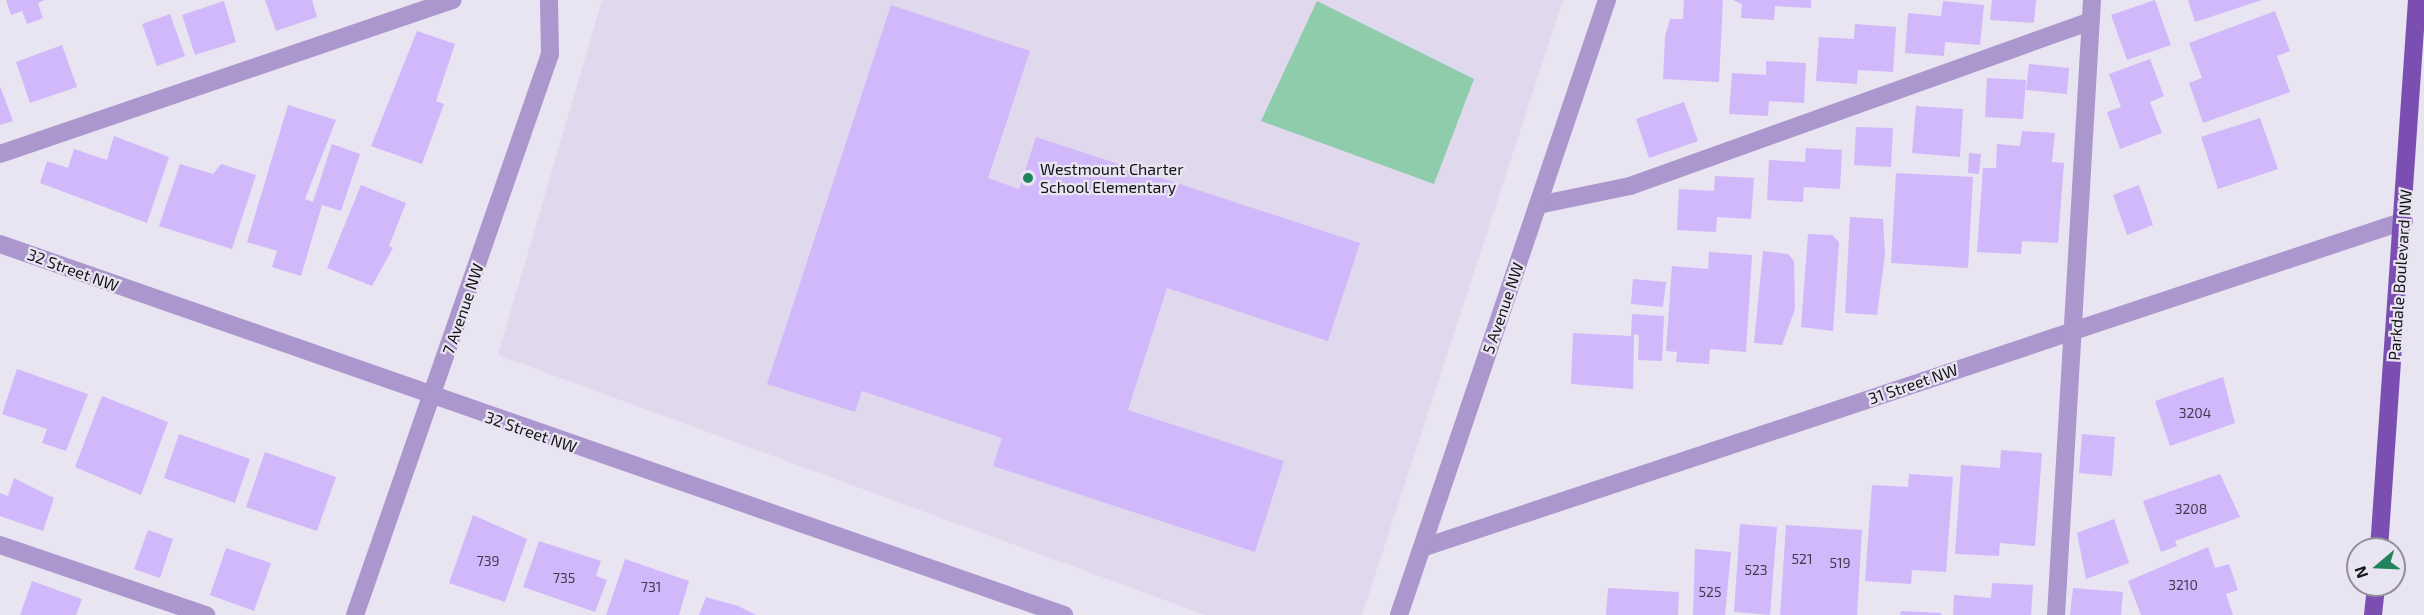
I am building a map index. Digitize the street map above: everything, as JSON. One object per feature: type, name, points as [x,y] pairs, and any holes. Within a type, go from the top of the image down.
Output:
[{"type":"main road","name":"Parkdale Boulevard NW","points":[[2380,537],[2404,221],[2416,0]]},
{"type":"main road","points":[[2373,615],[2375,597]]},
{"type":"street","points":[[0,154],[453,0]]},
{"type":"street","name":"7 Avenue NW","points":[[355,615],[550,54],[549,0]]},
{"type":"street","name":"5 Avenue NW","points":[[1399,615],[1607,0]]},
{"type":"street","points":[[2056,615],[2092,0]]},
{"type":"street","points":[[1538,205],[1630,186],[2090,21]]},
{"type":"street","name":"31 Street NW","points":[[1422,548],[2404,221]]},
{"type":"street","name":"32 Street NW","points":[[0,244],[432,398],[1064,615]]},
{"type":"street","points":[[0,544],[206,615]]},
{"type":"shaded area","name":"Westmount Charter School Elementary","points":[[602,0],[1563,0],[1362,615],[1205,615],[498,355]]},
{"type":"green space","points":[[1317,1],[1474,79],[1434,184],[1261,121]]},
{"type":"building","points":[[6,0],[45,0],[38,3],[43,18],[27,24],[22,11],[11,15]]},
{"type":"building","points":[[265,0],[312,0],[317,17],[276,31]]},
{"type":"building","points":[[1684,0],[1723,0],[1719,82],[1663,79],[1665,37],[1670,19],[1683,19]]},
{"type":"building","points":[[1733,0],[1811,0],[1811,8],[1775,6],[1774,20],[1741,18],[1742,4]]},
{"type":"building","points":[[1992,0],[2036,0],[2034,23],[1990,20]]},
{"type":"building","points":[[2155,0],[2171,45],[2127,60],[2111,15]]},
{"type":"building","points":[[2188,0],[2262,0],[2195,22]]},
{"type":"building","points":[[224,1],[236,42],[195,55],[182,15]]},
{"type":"building","points":[[1943,1],[1984,5],[1980,45],[1945,42],[1944,56],[1905,53],[1908,13],[1941,16]]},
{"type":"building","points":[[891,5],[1030,51],[988,178],[1019,189],[1036,137],[1360,243],[1328,341],[1167,288],[1128,410],[1284,461],[1255,552],[993,466],[1002,438],[862,391],[855,412],[767,384]]},
{"type":"building","points":[[2275,11],[2290,51],[2277,56],[2290,92],[2203,123],[2189,83],[2202,78],[2189,43]]},
{"type":"building","points":[[170,14],[185,56],[157,66],[142,24]]},
{"type":"building","points":[[1855,24],[1896,27],[1893,72],[1858,70],[1857,84],[1816,81],[1819,37],[1854,39]]},
{"type":"building","points":[[417,31],[455,44],[436,101],[444,104],[422,164],[371,146]]},
{"type":"building","points":[[62,45],[77,87],[30,103],[16,62]]},
{"type":"building","points":[[2150,59],[2164,96],[2150,102],[2162,133],[2120,149],[2107,112],[2121,107],[2109,74]]},
{"type":"building","points":[[1766,61],[1806,63],[1804,103],[1769,101],[1768,116],[1729,114],[1732,73],[1766,75]]},
{"type":"building","points":[[2029,64],[2069,68],[2067,94],[2026,90]]},
{"type":"building","points":[[1987,78],[2026,80],[2023,119],[1985,117]]},
{"type":"building","points":[[0,86],[13,121],[0,125]]},
{"type":"building","points":[[1684,102],[1698,141],[1649,158],[1636,119]]},
{"type":"building","points":[[288,105],[336,120],[305,199],[313,202],[332,144],[360,154],[341,211],[322,205],[301,276],[272,267],[277,251],[247,242]]},
{"type":"building","points":[[1916,106],[1963,109],[1960,157],[1912,153]]},
{"type":"building","points":[[2260,118],[2278,169],[2218,189],[2201,137]]},
{"type":"building","points":[[1856,127],[1893,128],[1891,167],[1854,165]]},
{"type":"building","points":[[2022,131],[2055,133],[2052,162],[2064,163],[2058,243],[2022,241],[2021,254],[1977,252],[1983,168],[1996,168],[1997,144],[2020,146]]},
{"type":"building","points":[[114,136],[169,157],[147,223],[40,183],[47,161],[68,168],[74,149],[107,160]]},
{"type":"building","points":[[1806,148],[1842,150],[1840,189],[1804,187],[1803,202],[1767,200],[1769,160],[1805,162]]},
{"type":"building","points":[[1969,153],[1981,154],[1979,174],[1968,173]]},
{"type":"building","points":[[180,164],[213,174],[221,164],[256,175],[232,249],[159,226]]},
{"type":"building","points":[[1896,173],[1973,177],[1968,268],[1891,263]]},
{"type":"building","points":[[1715,176],[1754,178],[1751,219],[1717,217],[1716,232],[1677,230],[1679,189],[1714,191]]},
{"type":"building","points":[[361,185],[406,203],[389,246],[393,248],[372,286],[327,268]]},
{"type":"building","points":[[2139,185],[2153,225],[2127,235],[2113,195]]},
{"type":"building","points":[[1850,217],[1883,219],[1885,254],[1877,315],[1845,313]]},
{"type":"building","points":[[1808,234],[1832,235],[1839,242],[1833,331],[1801,327]]},
{"type":"building","points":[[1763,251],[1788,254],[1794,261],[1795,309],[1782,345],[1754,343]]},
{"type":"building","points":[[1709,252],[1752,255],[1746,352],[1710,349],[1709,364],[1676,362],[1677,352],[1666,351],[1672,266],[1708,269]]},
{"type":"building","points":[[1633,279],[1666,282],[1663,307],[1631,304]]},
{"type":"building","points":[[1632,314],[1664,316],[1662,361],[1638,360],[1639,335],[1634,334],[1633,389],[1571,384],[1573,333],[1631,336]]},
{"type":"building","points":[[17,369],[88,394],[66,451],[42,443],[47,429],[2,414]]},
{"type":"building","points":[[2223,377],[2235,423],[2170,446],[2155,401]]},
{"type":"building","points":[[102,396],[168,422],[141,495],[75,467]]},
{"type":"building","points":[[179,434],[250,459],[235,503],[164,478]]},
{"type":"building","points":[[2082,434],[2115,437],[2112,476],[2079,473]]},
{"type":"building","points":[[2001,450],[2042,453],[2035,546],[2000,543],[1999,556],[1955,554],[1961,465],[2000,468]]},
{"type":"building","points":[[265,452],[336,477],[317,531],[246,507]]},
{"type":"building","points":[[1909,474],[1953,477],[1946,572],[1912,570],[1911,584],[1865,581],[1872,485],[1908,487]]},
{"type":"building","points":[[2220,474],[2240,517],[2175,541],[2177,546],[2161,552],[2143,501]]},
{"type":"building","points":[[14,478],[54,498],[43,531],[0,516],[0,493],[8,496]]},
{"type":"building","points":[[473,515],[527,539],[505,602],[449,583]]},
{"type":"building","points":[[2114,519],[2129,563],[2086,579],[2077,533]]},
{"type":"building","points":[[1740,524],[1777,527],[1770,615],[1734,612]]},
{"type":"building","points":[[1786,525],[1862,530],[1857,615],[1780,615]]},
{"type":"building","points":[[148,530],[173,539],[160,578],[134,569]]},
{"type":"building","points":[[539,541],[601,561],[596,576],[607,580],[595,612],[523,587]]},
{"type":"building","points":[[2208,547],[2215,568],[2229,564],[2238,590],[2226,594],[2233,615],[2141,615],[2128,581]]},
{"type":"building","points":[[226,548],[271,563],[254,611],[210,595]]},
{"type":"building","points":[[1695,549],[1731,552],[1725,615],[1693,615]]},
{"type":"building","points":[[625,559],[689,581],[679,615],[606,615]]},
{"type":"building","points":[[32,581],[82,599],[76,615],[20,615]]},
{"type":"building","points":[[1992,583],[2033,585],[2031,615],[1953,615],[1954,595],[1991,598]]},
{"type":"building","points":[[1608,588],[1679,592],[1678,615],[1606,615]]},
{"type":"building","points":[[2073,588],[2123,592],[2121,615],[2070,615]]},
{"type":"building","points":[[706,597],[738,606],[756,615],[699,615]]},
{"type":"building","points":[[1901,611],[1941,613],[1941,615],[1900,615]]},
{"type":"place","name":"Westmount Charter School Elementary","points":[[1028,178]]}]
